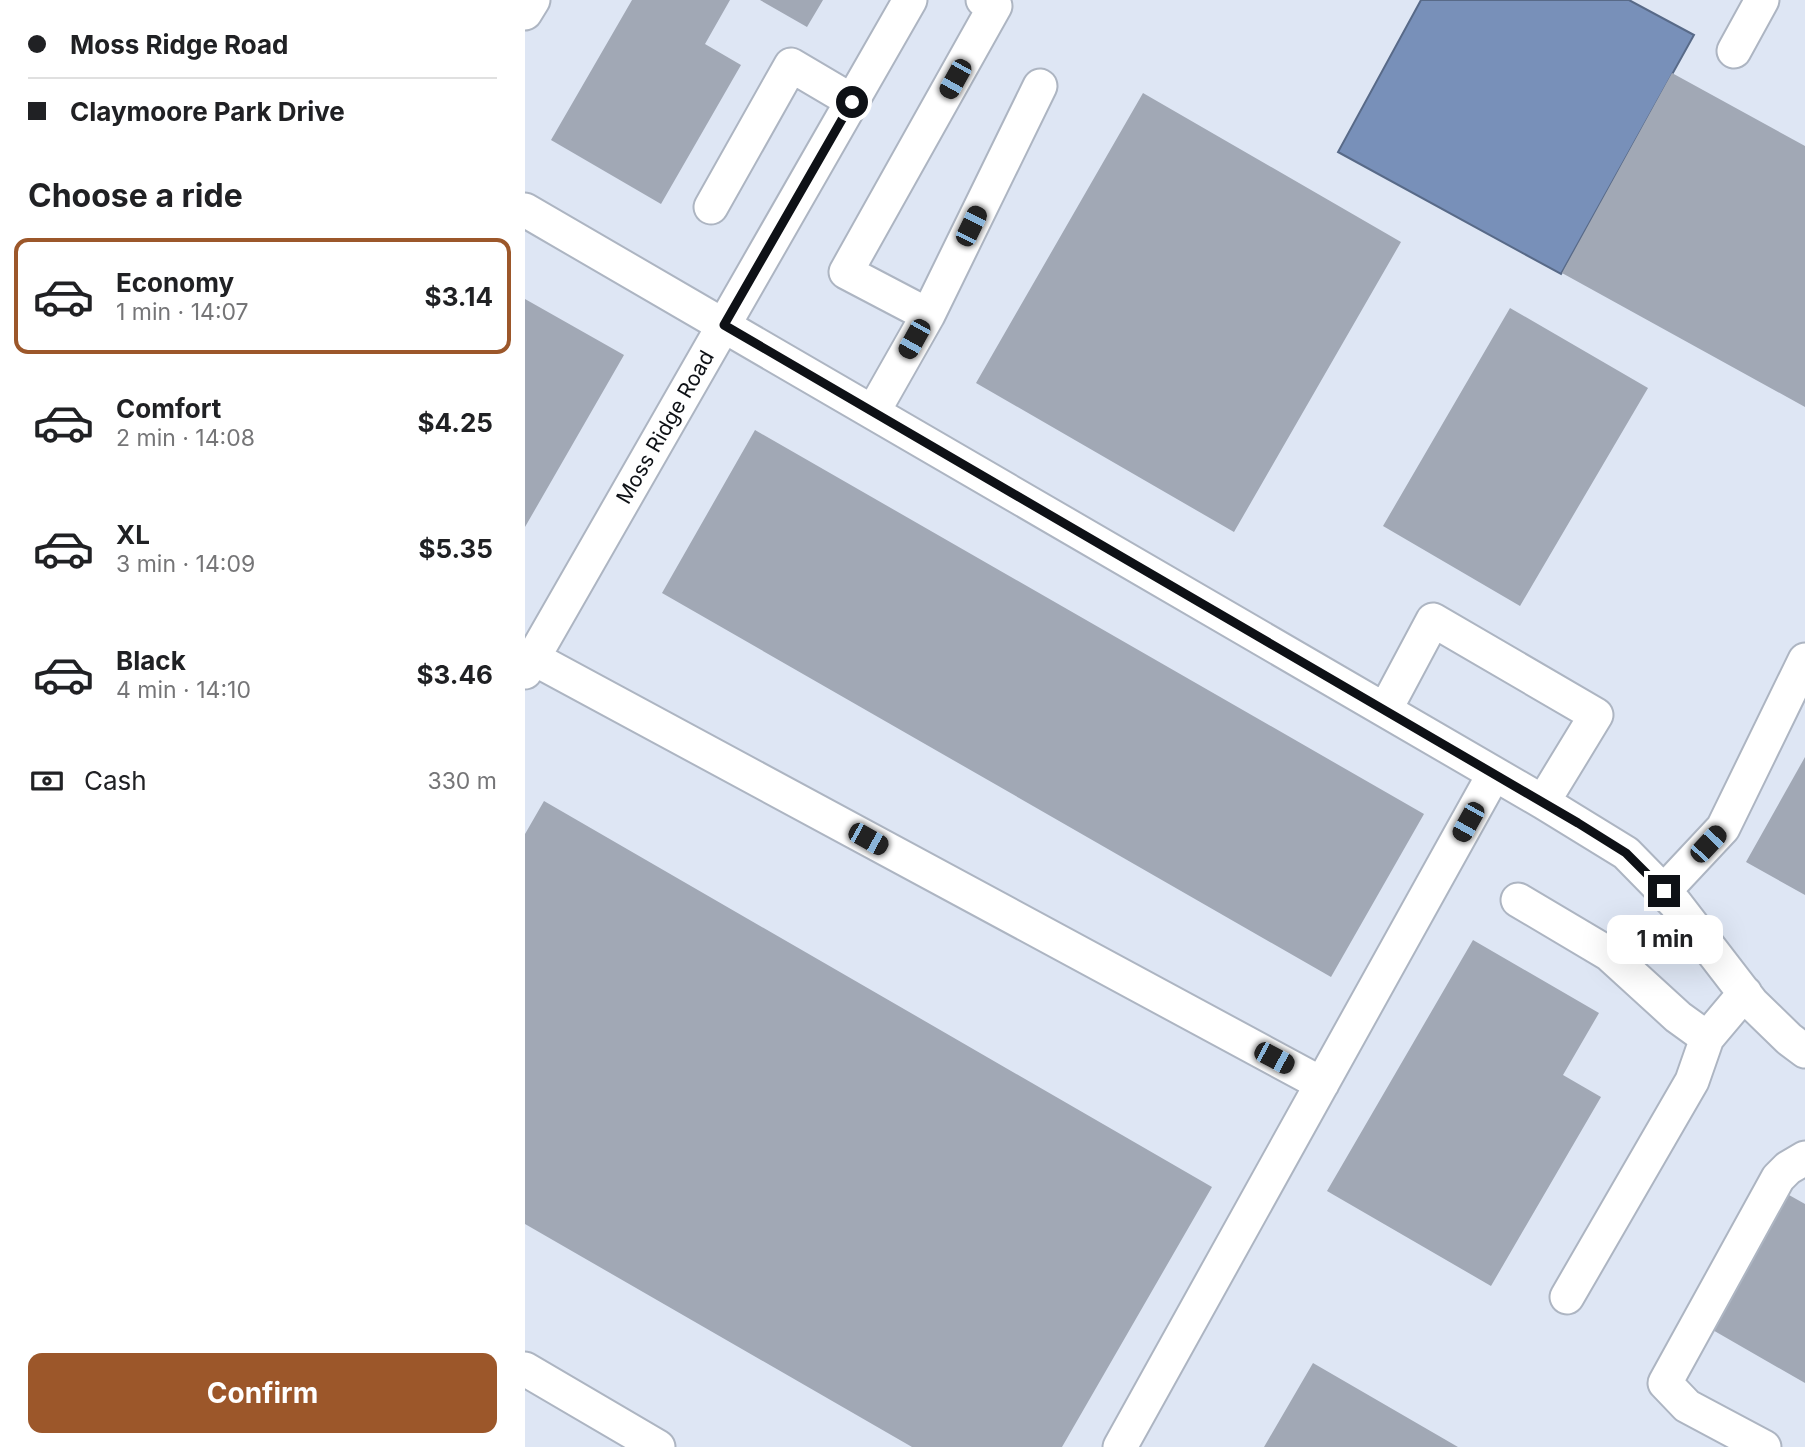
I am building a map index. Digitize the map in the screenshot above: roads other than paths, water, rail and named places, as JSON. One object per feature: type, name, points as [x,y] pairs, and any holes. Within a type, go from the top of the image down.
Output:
[{"type":"street","points":[[525,13],[533,0]]},
{"type":"street","name":"Moss Ridge Road","points":[[529,665],[910,0]]},
{"type":"street","points":[[1734,51],[1762,0]]},
{"type":"street","points":[[928,315],[846,272],[989,3]]},
{"type":"street","points":[[711,207],[791,65],[852,102]]},
{"type":"street","points":[[873,412],[928,315],[1040,86]]},
{"type":"street","points":[[525,210],[1543,802],[1626,853],[1664,891],[1745,993],[1805,1051]]},
{"type":"street","points":[[1385,710],[1433,621],[1596,715],[1543,802]]},
{"type":"street","points":[[1664,891],[1723,828],[1805,660]]},
{"type":"street","points":[[529,665],[1322,1084]]},
{"type":"street","points":[[1121,1447],[1494,774]]},
{"type":"street","points":[[1518,900],[1609,954],[1659,1001],[1707,1038]]},
{"type":"street","points":[[1567,1297],[1692,1081],[1707,1038],[1745,993]]},
{"type":"street","points":[[1764,1447],[1687,1406],[1665,1383],[1778,1178],[1805,1158]]},
{"type":"street","points":[[525,1369],[658,1447]]},
{"type":"water","points":[[1421,0],[1629,0],[1694,35],[1561,274],[1338,152]]}]
